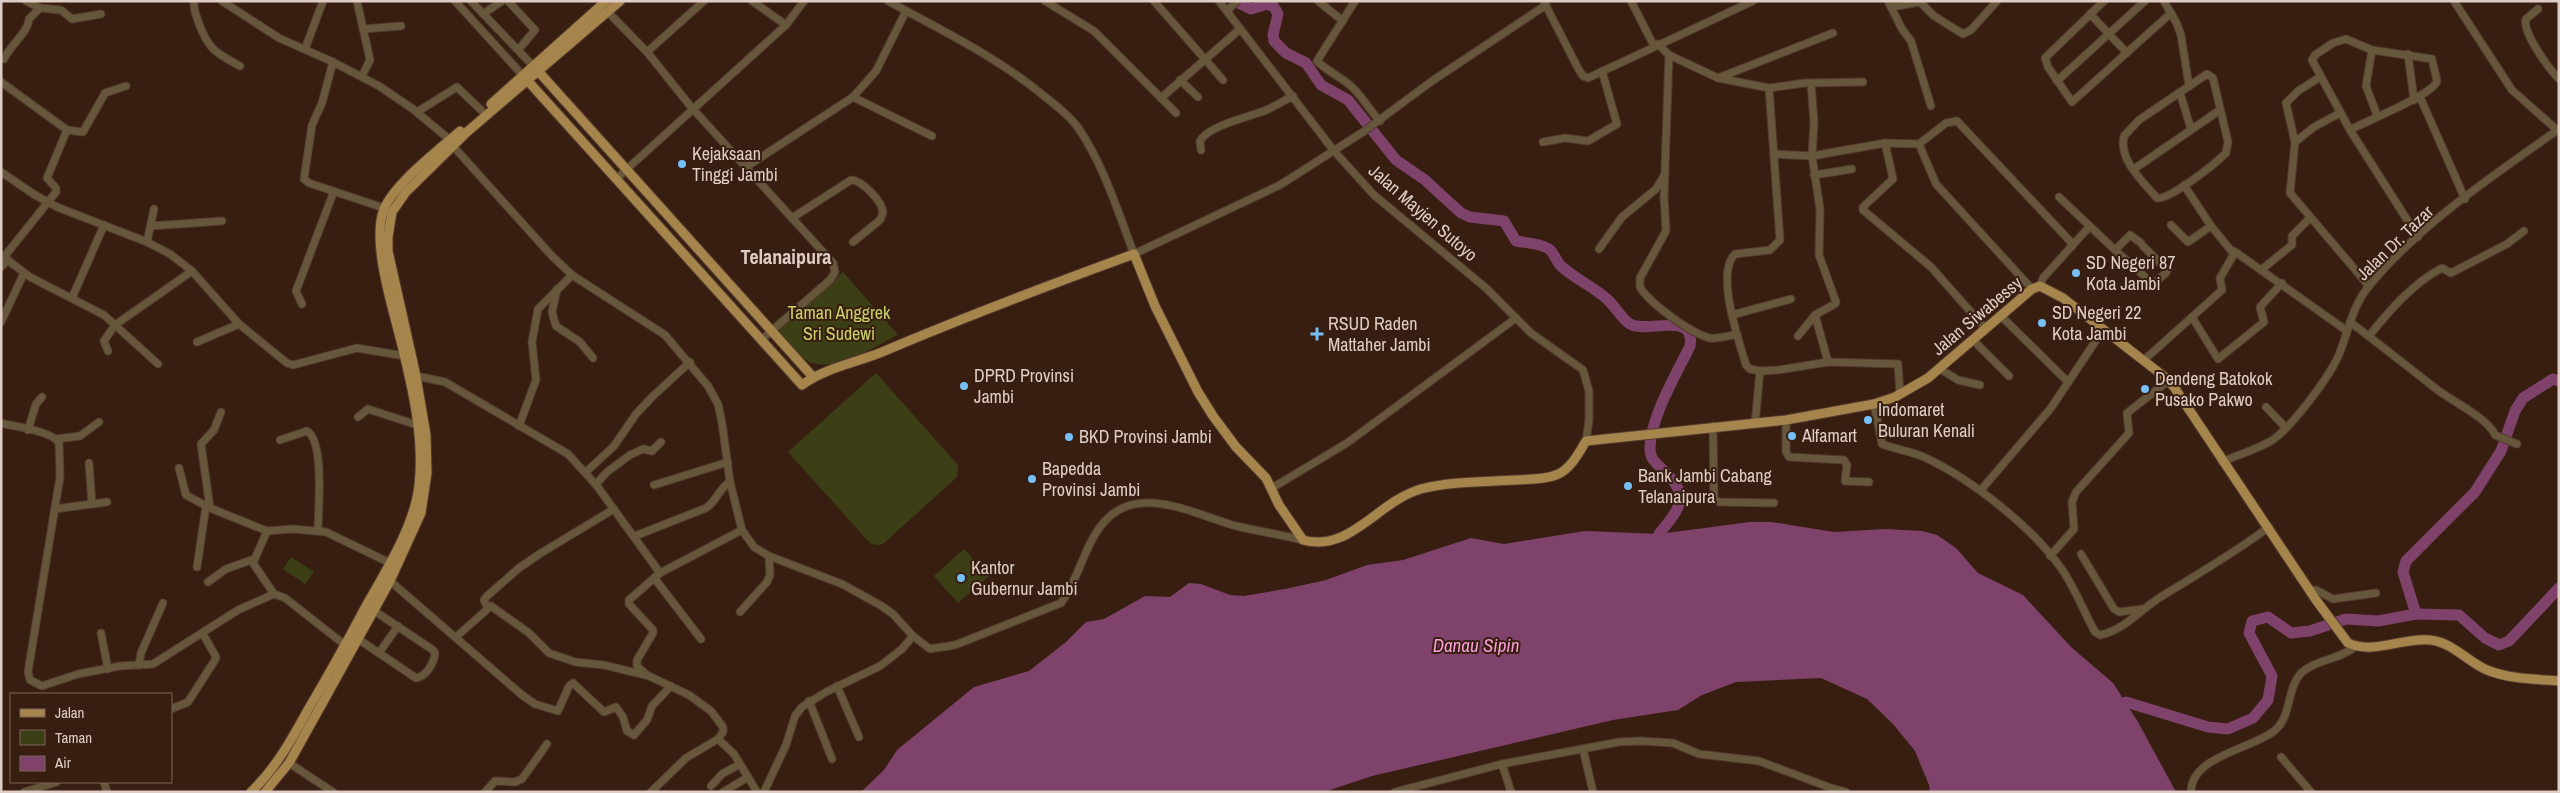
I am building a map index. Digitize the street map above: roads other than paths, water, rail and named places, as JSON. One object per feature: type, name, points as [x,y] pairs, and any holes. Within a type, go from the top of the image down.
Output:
[{"type":"main road","points":[[327,687],[345,645],[390,563],[415,504],[420,462],[417,425],[405,356],[382,258],[381,221],[384,208],[412,174],[451,143],[606,1]]},
{"type":"main road","points":[[535,68],[620,1]]},
{"type":"main road","points":[[535,68],[813,377]]},
{"type":"main road","points":[[251,792],[275,766],[358,639],[390,581],[421,513],[426,482],[427,445],[416,376],[390,258],[388,237],[390,218],[397,203],[451,143],[482,111],[525,77]]},
{"type":"main road","points":[[525,77],[802,385],[813,377],[874,355],[1023,294],[1134,254],[1159,315],[1198,392],[1222,429],[1266,478],[1279,505],[1303,540],[1323,544],[1341,538],[1385,506],[1420,490],[1464,483],[1544,478],[1557,475],[1567,467],[1586,442]]},
{"type":"main road","name":"Jalan Siwabessy","points":[[1586,442],[1639,434],[1786,420],[1874,404],[1900,394],[1940,368],[2036,287],[2063,298],[2168,380],[2222,462],[2269,527],[2342,638],[2356,646]]},
{"type":"main road","points":[[2356,646],[2370,648],[2421,640],[2439,641],[2485,669],[2501,675],[2559,681]]},
{"type":"main road","points":[[265,792],[289,763],[319,700]]},
{"type":"street","points":[[26,1],[40,8],[58,8],[75,19],[101,14]]},
{"type":"street","points":[[194,1],[193,8],[207,44],[218,54],[240,66]]},
{"type":"street","points":[[222,1],[259,27],[362,76],[418,112],[451,143],[529,233],[572,275],[665,335],[690,362],[708,386],[718,404],[730,482],[742,530],[754,547],[769,556],[842,584],[880,605],[893,614],[913,636],[930,649],[955,645],[1061,603],[1069,592],[1095,535],[1103,523],[1115,512],[1143,502],[1190,509],[1236,526],[1303,540]]},
{"type":"street","points":[[305,50],[323,1]]},
{"type":"street","points":[[357,1],[370,60],[362,76]]},
{"type":"street","points":[[455,1],[525,77]]},
{"type":"street","points":[[471,1],[535,68]]},
{"type":"street","points":[[479,8],[502,1]]},
{"type":"street","points":[[508,1],[535,30],[519,50]]},
{"type":"street","points":[[648,52],[704,1]]},
{"type":"street","points":[[752,1],[786,25]]},
{"type":"street","points":[[616,179],[692,108],[786,25],[804,1]]},
{"type":"street","points":[[888,1],[902,7],[986,55],[1033,86],[1068,115],[1079,128],[1103,174],[1134,254],[1280,185],[1378,122],[1545,3],[1581,73],[1588,78],[1753,1]]},
{"type":"street","points":[[1045,1],[1094,31],[1176,113]]},
{"type":"street","points":[[1154,1],[1205,57],[1223,80]]},
{"type":"street","name":"Jalan Mayjen Sutoyo","points":[[1219,1],[1334,151],[1374,195],[1418,234],[1468,273],[1540,340],[1583,370],[1589,391],[1589,420],[1586,442]]},
{"type":"street","points":[[1318,1],[1343,21]]},
{"type":"street","points":[[1355,1],[1318,61],[1352,87],[1378,122]]},
{"type":"street","points":[[1631,1],[1656,45],[1669,55],[1718,78],[1768,88],[1811,83],[1863,82]]},
{"type":"street","points":[[1931,106],[1911,41],[1889,4],[1920,1],[1934,16],[1963,34],[1971,30],[1997,1]]},
{"type":"street","points":[[2104,1],[2047,54],[2046,63],[2070,100],[2074,102],[2171,13]]},
{"type":"street","points":[[2057,80],[2145,1]]},
{"type":"street","points":[[2164,1],[2181,35],[2189,86]]},
{"type":"street","points":[[2454,1],[2512,90],[2558,130]]},
{"type":"street","points":[[1227,11],[1236,2]]},
{"type":"street","points":[[746,167],[853,97],[876,71],[902,7]]},
{"type":"street","points":[[4,59],[10,47],[28,26],[29,19],[40,8]]},
{"type":"street","points":[[2538,9],[2526,19],[2526,30],[2548,66],[2559,79]]},
{"type":"street","points":[[608,12],[648,52],[692,108],[833,263],[835,272],[830,280],[761,340]]},
{"type":"street","points":[[2090,14],[2127,53]]},
{"type":"street","points":[[363,29],[401,26]]},
{"type":"street","points":[[1161,98],[1205,57],[1240,29]]},
{"type":"street","points":[[1718,78],[1833,33]]},
{"type":"street","points":[[2350,130],[2377,115],[2417,98],[2436,84],[2432,60],[2408,54],[2372,50],[2346,39],[2333,43],[2313,57],[2314,65],[2320,78],[2340,113],[2350,130],[2418,237]]},
{"type":"street","points":[[2372,50],[2366,86],[2377,115]]},
{"type":"street","points":[[2408,54],[2417,98],[2465,199]]},
{"type":"street","points":[[1669,55],[1665,174],[1666,231],[1640,278],[1640,287],[1651,300],[1700,334],[1717,338],[1737,334]]},
{"type":"street","points":[[334,62],[322,103],[312,125],[304,179],[384,208]]},
{"type":"street","points":[[1543,142],[1566,138],[1588,141],[1617,124],[1602,71]]},
{"type":"street","points":[[2205,75],[2210,75],[2213,78],[2228,142],[2226,153],[2184,185],[2163,198],[2157,198],[2141,182],[2124,152],[2124,136],[2139,120],[2189,86],[2205,75]]},
{"type":"street","points":[[2320,78],[2298,92],[2286,103],[2295,142],[2290,193],[2370,286]]},
{"type":"street","points":[[1180,80],[1198,97]]},
{"type":"street","points":[[1,82],[67,130],[83,132],[105,93],[126,86]]},
{"type":"street","points":[[1798,336],[1815,315],[1836,302],[1819,255],[1820,208],[1812,156],[1814,122],[1811,83]]},
{"type":"street","points":[[418,112],[456,88],[482,111]]},
{"type":"street","points":[[1768,88],[1780,240],[1775,248],[1770,250],[1740,252],[1729,261],[1727,281],[1732,315],[1746,365],[1750,369],[1760,371],[1828,362],[1898,364],[1900,394]]},
{"type":"street","points":[[2180,93],[2191,129]]},
{"type":"street","points":[[1201,150],[1200,141],[1204,136],[1224,125],[1265,111],[1293,96]]},
{"type":"street","points":[[853,97],[932,136]]},
{"type":"street","points":[[2134,170],[2220,110]]},
{"type":"street","points":[[2295,142],[2314,127],[2340,113]]},
{"type":"street","points":[[1774,154],[1812,156],[1885,143],[1919,144],[1946,123],[1957,121],[2070,241],[2072,246]]},
{"type":"street","points":[[1,266],[4,258],[57,191],[46,178],[67,130]]},
{"type":"street","name":"Jalan Dr. Tazar","points":[[2222,462],[2273,440],[2286,428],[2331,370],[2340,353],[2357,305],[2370,286],[2418,237],[2465,199],[2558,130]]},
{"type":"street","points":[[1885,143],[1893,179],[1878,191],[1863,207],[1863,210],[1931,267],[1986,328]]},
{"type":"street","points":[[1919,144],[1936,184],[2036,287],[2089,227]]},
{"type":"street","points":[[1814,175],[1852,169]]},
{"type":"street","points":[[1,172],[49,203],[147,242],[170,254],[192,271],[239,324],[282,359],[293,365],[357,348],[405,356]]},
{"type":"street","points":[[1600,249],[1622,217],[1656,189],[1665,174]]},
{"type":"street","points":[[792,218],[852,180],[858,181],[880,204],[883,213],[880,220],[853,242]]},
{"type":"street","points":[[2184,185],[2211,226],[2234,251],[2282,283],[2347,331]]},
{"type":"street","points":[[302,304],[296,291],[334,191]]},
{"type":"street","points":[[2059,197],[2089,227],[2114,250],[2153,284],[2156,284],[2166,274],[2167,270],[2130,235],[2114,250]]},
{"type":"street","points":[[147,242],[154,209]]},
{"type":"street","points":[[2261,270],[2292,245],[2292,236],[2310,218]]},
{"type":"street","points":[[151,226],[222,221]]},
{"type":"street","points":[[72,298],[104,225]]},
{"type":"street","points":[[2171,225],[2188,242],[2211,226]]},
{"type":"street","points":[[2369,336],[2399,300],[2430,276],[2442,268],[2451,274],[2507,244],[2524,230]]},
{"type":"street","points":[[2143,361],[2222,290],[2220,278],[2234,251]]},
{"type":"street","points":[[4,258],[24,273],[104,315],[158,364]]},
{"type":"street","points":[[108,351],[104,341],[115,325],[192,271]]},
{"type":"street","points":[[1,322],[24,273]]},
{"type":"street","points":[[520,426],[536,380],[532,342],[537,313],[557,288],[572,275]]},
{"type":"street","points":[[2192,317],[2218,359],[2264,322],[2260,307],[2282,283]]},
{"type":"street","points":[[557,288],[552,312],[556,326],[580,342],[593,358]]},
{"type":"street","points":[[1732,315],[1791,299]]},
{"type":"street","points":[[1815,315],[1828,362]]},
{"type":"street","points":[[2001,316],[2068,382]]},
{"type":"street","points":[[1272,488],[1347,443],[1516,318]]},
{"type":"street","points":[[2350,322],[2436,389],[2471,412],[2493,430],[2495,435],[2517,444]]},
{"type":"street","points":[[197,342],[239,324]]},
{"type":"street","points":[[1981,490],[2051,408],[2103,330]]},
{"type":"street","points":[[1973,340],[2009,376]]},
{"type":"street","points":[[586,472],[614,446],[636,414],[652,397],[690,362]]},
{"type":"street","points":[[1940,368],[1958,380],[1980,385]]},
{"type":"street","points":[[1755,424],[1760,371]]},
{"type":"street","points":[[416,376],[445,382],[568,454],[596,484],[635,536],[658,576],[700,639]]},
{"type":"street","points":[[2050,556],[2074,529],[2072,502],[2076,492],[2129,433],[2127,413],[2168,380]]},
{"type":"street","points":[[28,430],[36,404],[42,397]]},
{"type":"street","points":[[1874,404],[1882,444],[1924,457],[1981,490],[2022,526],[2050,556],[2072,585],[2096,633],[2106,634],[2131,621],[2144,609],[2234,553],[2269,527]]},
{"type":"street","points":[[2266,407],[2286,428]]},
{"type":"street","points":[[358,417],[368,409],[417,425]]},
{"type":"street","points":[[197,567],[208,507],[201,444],[214,430],[221,412]]},
{"type":"street","points":[[1786,420],[1786,452],[1789,456],[1844,460],[1847,464],[1845,481],[1869,482]]},
{"type":"street","points":[[1,423],[56,439],[88,433],[99,422]]},
{"type":"street","points":[[1713,426],[1714,499],[1719,502],[1774,503]]},
{"type":"street","points":[[280,440],[307,431],[313,437],[320,470],[317,497],[318,531]]},
{"type":"street","points":[[46,693],[42,686],[30,680],[28,672],[55,509],[60,461],[60,444],[56,439]]},
{"type":"street","points":[[596,484],[623,459],[643,449],[652,451],[661,442]]},
{"type":"street","points":[[654,485],[728,462]]},
{"type":"street","points":[[89,464],[92,504]]},
{"type":"street","points":[[179,468],[186,494],[208,507],[267,531],[293,529],[318,531],[333,535],[390,563]]},
{"type":"street","points":[[635,536],[706,508],[715,500],[722,487],[730,482]]},
{"type":"street","points":[[55,509],[107,502]]},
{"type":"street","points":[[488,607],[484,600],[487,596],[519,568],[614,509]]},
{"type":"street","points":[[649,676],[636,664],[654,634],[653,630],[629,604],[629,600],[658,576],[742,530]]},
{"type":"street","points":[[267,531],[254,559],[254,566],[274,594],[285,598],[345,645]]},
{"type":"street","points":[[2081,554],[2116,611],[2144,609]]},
{"type":"street","points":[[740,612],[767,582],[770,575],[769,556]]},
{"type":"street","points":[[208,582],[226,569],[254,559]]},
{"type":"street","points":[[390,581],[535,704],[558,711],[569,686],[573,683],[604,712],[616,707],[623,717],[627,731],[634,735],[647,720],[652,706],[670,686]]},
{"type":"street","points":[[2310,590],[2316,590],[2333,599],[2376,593]]},
{"type":"street","points":[[42,686],[78,674],[108,668],[146,666],[160,661],[238,610],[274,594]]},
{"type":"street","points":[[139,665],[141,653],[163,603]]},
{"type":"street","points":[[456,637],[488,607]]},
{"type":"street","points":[[488,607],[495,608],[529,633],[545,651],[559,657],[649,676],[689,695],[711,711],[723,727],[723,732],[718,739],[686,758],[651,792]]},
{"type":"street","points":[[358,639],[408,675],[416,678],[425,675],[435,653],[373,610]]},
{"type":"street","points":[[379,653],[398,626]]},
{"type":"street","points":[[101,634],[108,668]]},
{"type":"street","points":[[172,709],[188,702],[215,660],[216,657],[203,634]]},
{"type":"street","points":[[764,792],[786,745],[795,716],[809,701],[880,666],[902,649],[913,636]]},
{"type":"street","points":[[2191,792],[2193,781],[2200,771],[2212,761],[2261,739],[2278,728],[2286,712],[2295,681],[2306,670],[2346,653],[2356,646]]},
{"type":"street","points":[[837,686],[859,737]]},
{"type":"street","points":[[809,701],[832,759]]},
{"type":"street","points":[[718,739],[725,743],[757,792]]},
{"type":"street","points":[[1394,792],[1417,789],[1502,764],[1619,742],[1673,743],[1699,754],[1759,761],[1832,790],[1846,792]]},
{"type":"street","points":[[485,792],[495,781],[515,782],[522,779],[547,744]]},
{"type":"street","points":[[1583,749],[1593,792]]},
{"type":"street","points":[[2281,757],[2311,792]]},
{"type":"street","points":[[289,763],[334,792]]},
{"type":"street","points":[[711,786],[722,774],[740,764]]},
{"type":"street","points":[[1502,764],[1511,792]]},
{"type":"street","points":[[723,792],[748,777]]},
{"type":"street","points":[[24,792],[55,783]]},
{"type":"water","name":"Danau Sipin","points":[[1750,522],[1771,522],[1834,532],[1885,529],[1922,531],[1937,535],[1956,548],[1978,573],[2023,595],[2071,647],[2113,683],[2138,722],[2176,792],[1930,792],[1915,751],[1893,724],[1867,699],[1821,678],[1736,682],[1702,695],[1678,710],[1613,720],[1372,776],[1324,792],[861,792],[884,770],[897,750],[974,687],[1029,671],[1066,642],[1086,622],[1104,619],[1145,596],[1170,597],[1189,583],[1201,584],[1230,595],[1244,596],[1285,589],[1326,580],[1367,565],[1403,560],[1471,538],[1504,544],[1585,531],[1659,534]]},
{"type":"waterway","points":[[1235,1],[1251,9],[1267,4],[1274,7],[1278,14],[1273,35],[1274,41],[1286,53],[1306,63],[1321,85],[1348,100],[1396,160],[1425,180],[1461,213],[1470,217],[1504,221],[1516,241],[1537,244],[1549,249],[1560,265],[1601,294],[1630,324],[1647,327],[1669,325],[1686,329],[1690,335],[1690,346],[1659,410],[1651,437],[1650,452],[1652,457],[1670,477],[1680,493],[1678,508],[1659,534]]},
{"type":"waterway","points":[[2416,614],[2403,572],[2406,561],[2475,492],[2501,451],[2515,411],[2523,398],[2553,379],[2559,381]]},
{"type":"waterway","points":[[2126,702],[2208,727],[2228,729],[2253,718],[2268,700],[2272,676],[2249,633],[2252,621],[2268,617],[2291,633],[2310,631],[2346,619],[2378,621],[2416,614],[2459,615],[2485,638],[2499,645],[2509,641],[2559,588]]},
{"type":"place","name":"Kejaksaan Tinggi Jambi","points":[[682,164]]},
{"type":"place","name":"SD Negeri 87 Kota Jambi","points":[[2076,273]]},
{"type":"place","name":"SD Negeri 22 Kota Jambi","points":[[2042,323]]},
{"type":"place","name":"RSUD Raden Mattaher Jambi","points":[[1317,334]]},
{"type":"place","name":"DPRD Provinsi Jambi","points":[[964,386]]},
{"type":"place","name":"Dendeng Batokok Pusako Pakwo","points":[[2145,389]]},
{"type":"place","name":"Indomaret Buluran Kenali","points":[[1868,420]]},
{"type":"place","name":"Alfamart","points":[[1792,436]]},
{"type":"place","name":"BKD Provinsi Jambi","points":[[1069,437]]},
{"type":"place","name":"Bapedda Provinsi Jambi","points":[[1032,479]]},
{"type":"place","name":"Bank Jambi Cabang Telanaipura","points":[[1628,486]]},
{"type":"place","name":"Kantor Gubernur Jambi","points":[[961,578]]},
{"type":"district","name":"Telanaipura","points":[[786,257]]},
{"type":"park label","name":"Taman Anggrek Sri Sudewi","points":[[839,323]]}]
